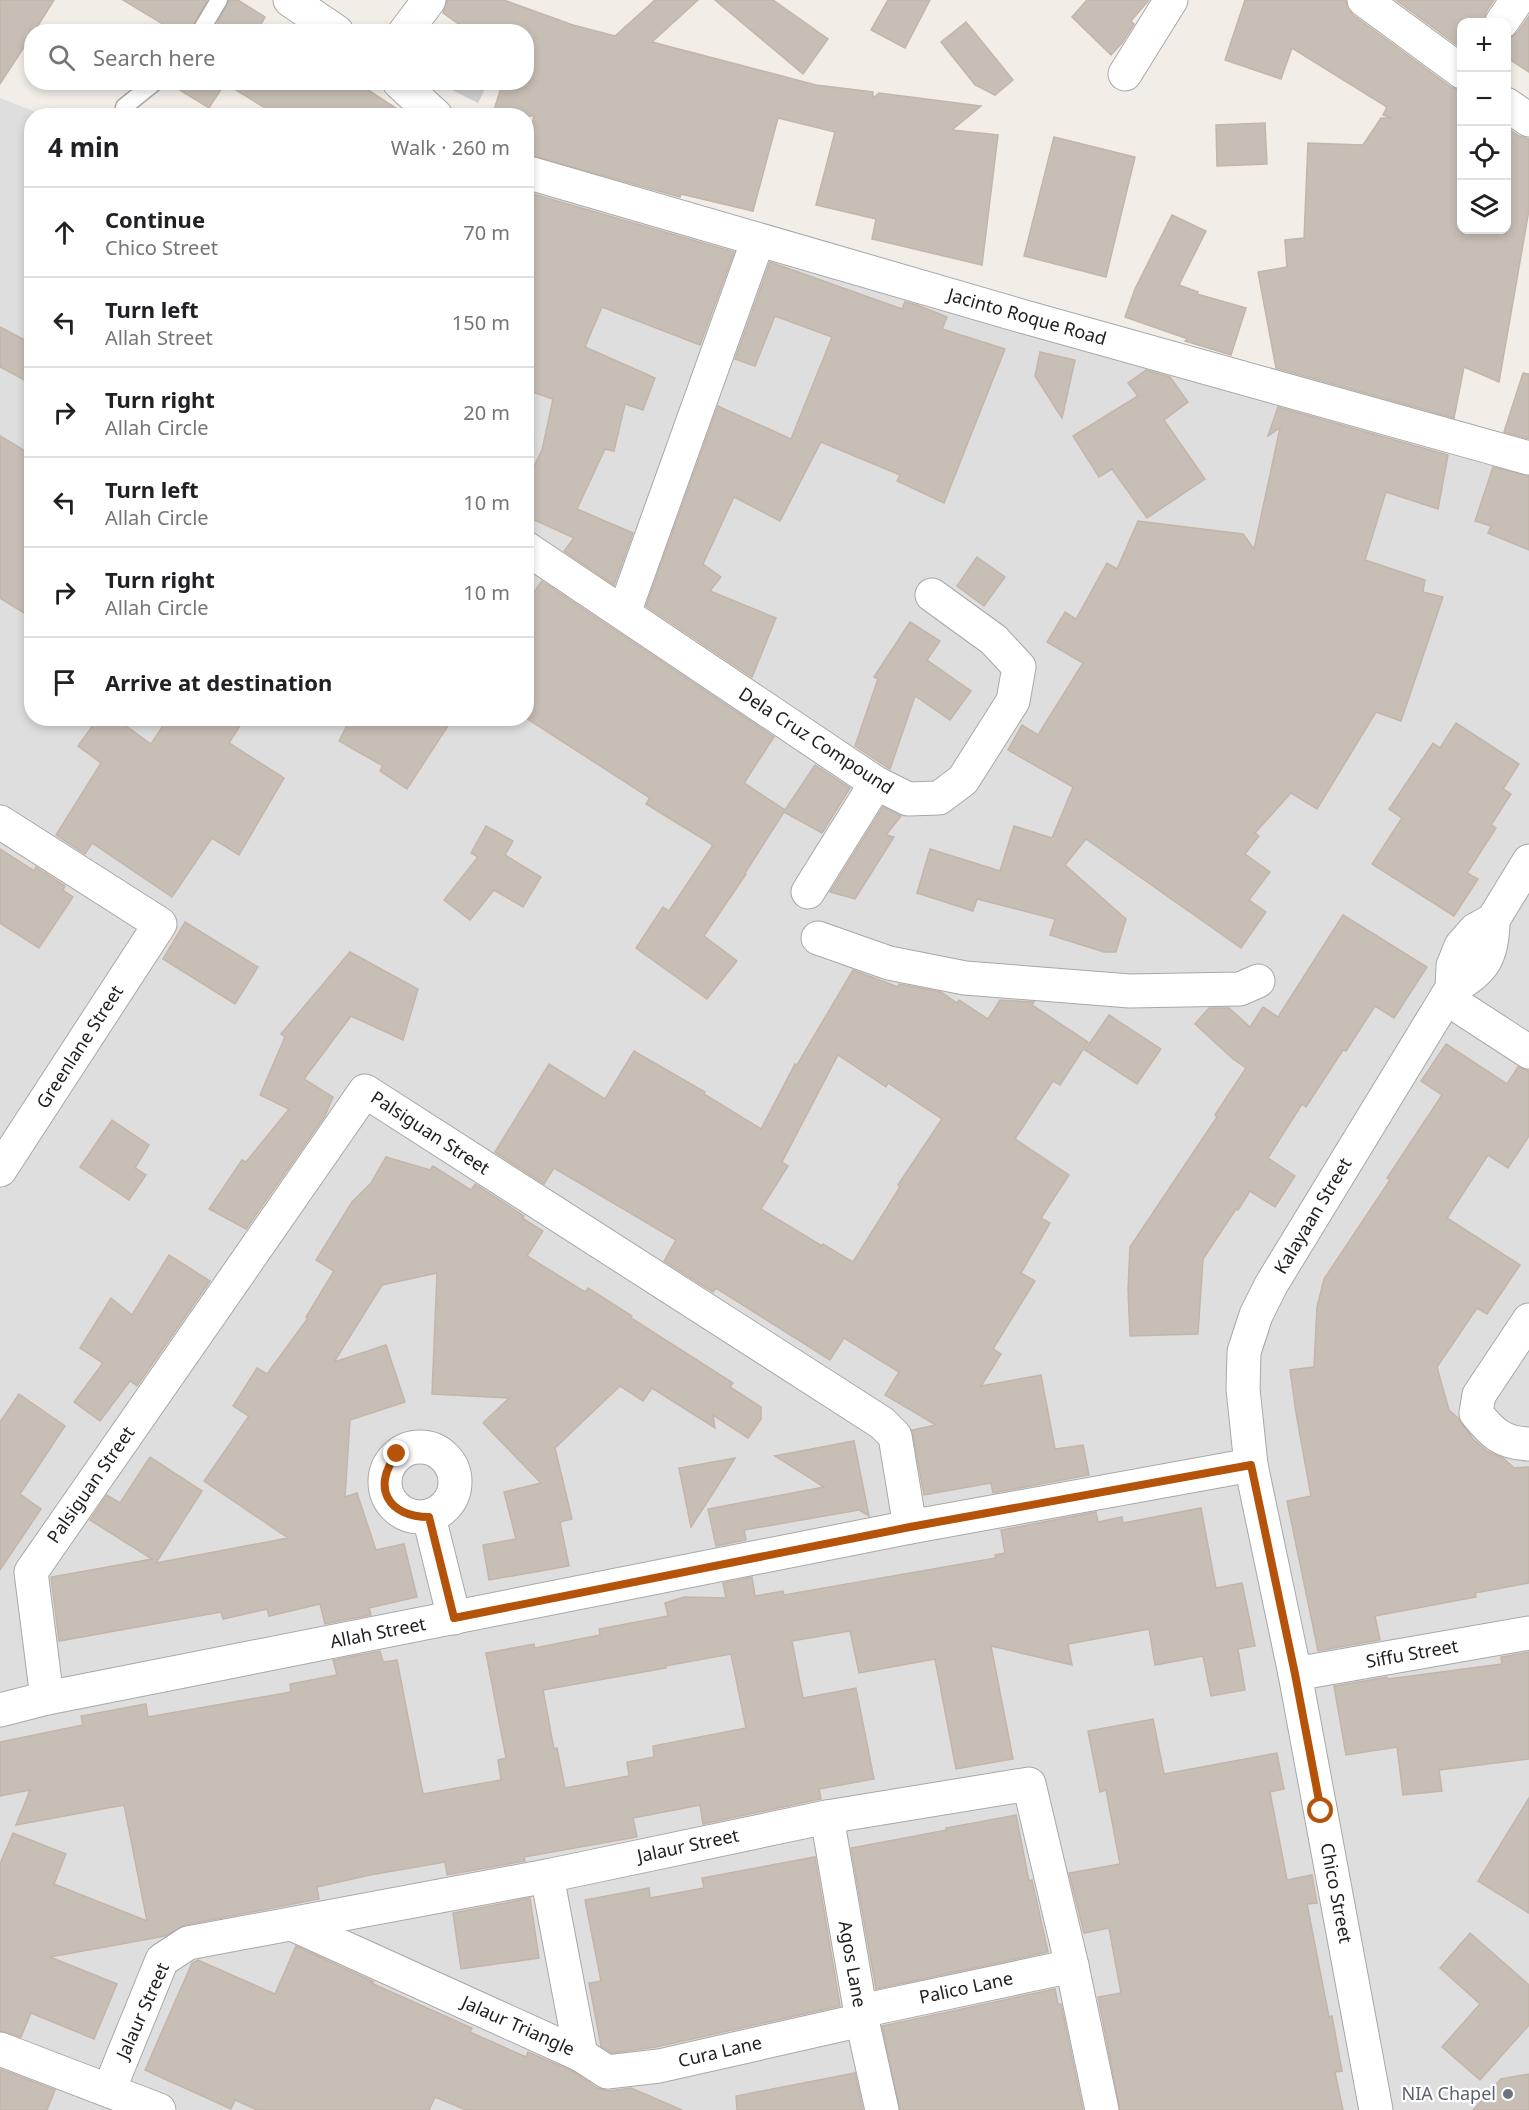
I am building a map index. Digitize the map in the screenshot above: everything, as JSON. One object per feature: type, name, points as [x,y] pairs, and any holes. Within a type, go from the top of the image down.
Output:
[{"type":"street","points":[[290,0],[325,24]]},
{"type":"street","points":[[411,24],[429,0]]},
{"type":"street","points":[[1125,74],[1171,0]]},
{"type":"street","points":[[1364,0],[1457,69]]},
{"type":"street","points":[[1505,18],[1517,0]]},
{"type":"street","points":[[408,90],[427,108]]},
{"type":"street","points":[[1511,107],[1529,120]]},
{"type":"street","name":"Jacinto Roque Road","points":[[534,174],[1529,458]]},
{"type":"street","points":[[624,613],[758,240]]},
{"type":"street","name":"Dela Cruz Compound","points":[[534,553],[876,783],[908,799],[939,798],[963,780],[1013,702],[1019,668],[994,640],[932,596]]},
{"type":"street","points":[[808,892],[876,783]]},
{"type":"street","name":"Greenlane Street","points":[[0,822],[160,924],[0,1170]]},
{"type":"street","name":"Kalayaan Street","points":[[1251,1465],[1243,1389],[1245,1352],[1256,1315],[1271,1285],[1449,993],[1453,966],[1461,946],[1475,930],[1493,920],[1529,861]]},
{"type":"street","points":[[818,938],[890,963],[965,978],[1130,990],[1240,989],[1257,981]]},
{"type":"street","points":[[1449,993],[1529,1052]]},
{"type":"street","name":"Palsiguan Street","points":[[47,1698],[31,1572],[365,1091],[882,1423],[895,1436],[910,1527]]},
{"type":"street","points":[[1529,1320],[1479,1395],[1476,1413],[1497,1436],[1512,1443],[1529,1444]]},
{"type":"street","name":"Allah Street","points":[[0,1710],[47,1698],[910,1527],[1251,1465]]},
{"type":"street","name":"Chico Street","points":[[1251,1465],[1295,1674],[1376,2110]]},
{"type":"street","points":[[429,1517],[454,1618]]},
{"type":"street","name":"Siffu Street","points":[[1295,1674],[1529,1633]]},
{"type":"street","name":"Jalaur Street","points":[[109,2090],[162,1960],[188,1943],[547,1876],[827,1817],[1029,1784],[1072,1966],[1102,2110]]},
{"type":"street","name":"Agos Lane","points":[[827,1817],[861,2015],[882,2110]]},
{"type":"street","name":"Jalaur Triangle","points":[[547,1876],[581,2055]]},
{"type":"street","name":"Jalaur Triangle","points":[[292,1924],[581,2055]]},
{"type":"street","name":"Palico Lane","points":[[861,2015],[1072,1966]]},
{"type":"street","name":"Cura Lane","points":[[581,2055],[607,2072],[659,2066],[861,2015]]},
{"type":"street","points":[[0,2049],[159,2110]]},
{"type":"lane","points":[[205,24],[219,0]]},
{"type":"lane","points":[[124,107],[145,90]]},
{"type":"shaded area","points":[[452,90],[484,90],[478,103]]},
{"type":"shaded area","points":[[0,98],[26,108],[24,108],[24,726],[534,726],[534,189],[1529,463],[1529,2110],[0,2110]]},
{"type":"building","points":[[0,0],[54,0],[39,24],[24,24],[24,47],[0,84]]},
{"type":"building","points":[[123,0],[207,0],[194,24],[163,24]]},
{"type":"building","points":[[229,0],[238,0],[265,17],[261,24],[217,24]]},
{"type":"building","points":[[447,0],[504,0],[573,25],[615,36],[655,0],[698,0],[652,42],[816,85],[873,92],[873,98],[879,93],[981,106],[952,130],[998,135],[982,265],[872,239],[876,219],[816,205],[835,132],[778,118],[753,211],[681,194],[680,197],[534,156],[534,108],[495,108],[500,90],[534,90],[534,24],[459,24],[443,13]]},
{"type":"building","points":[[715,0],[773,0],[828,39],[803,74]]},
{"type":"building","points":[[888,0],[930,0],[905,48],[871,30]]},
{"type":"building","points":[[1087,0],[1149,0],[1131,21],[1134,24],[1111,55],[1072,17]]},
{"type":"building","points":[[1245,0],[1346,0],[1347,8],[1353,15],[1451,87],[1457,89],[1457,234],[1511,234],[1511,130],[1529,139],[1529,210],[1499,382],[1464,367],[1454,418],[1276,368],[1258,272],[1287,267],[1285,240],[1304,238],[1308,143],[1363,145],[1381,118],[1392,118],[1383,115],[1387,107],[1292,48],[1281,79],[1225,60]]},
{"type":"building","points":[[1396,0],[1494,0],[1485,18],[1457,18],[1457,45]]},
{"type":"building","points":[[1529,16],[1529,72],[1511,60],[1511,37],[1517,33]]},
{"type":"building","points":[[966,22],[1013,80],[995,95],[975,85],[941,42]]},
{"type":"building","points":[[180,90],[221,90],[209,108]]},
{"type":"building","points":[[236,90],[368,90],[396,108],[265,108]]},
{"type":"building","points":[[1265,123],[1267,164],[1217,166],[1216,125]]},
{"type":"building","points":[[1054,137],[1135,157],[1106,277],[1024,256]]},
{"type":"building","points":[[534,194],[734,252],[700,345],[602,307],[585,347],[655,378],[643,410],[625,404],[614,451],[605,449],[577,509],[633,533],[614,585],[564,551],[574,538],[534,520],[534,466],[542,450],[553,399],[534,393]]},
{"type":"building","points":[[1172,215],[1206,231],[1179,285],[1198,292],[1197,294],[1246,308],[1231,355],[1185,341],[1188,339],[1125,317],[1135,289]]},
{"type":"building","points":[[770,262],[902,309],[905,302],[917,305],[947,317],[942,329],[1005,349],[944,503],[897,481],[900,475],[821,442],[780,521],[734,497],[703,564],[721,577],[710,591],[776,618],[752,677],[646,606],[718,406],[791,439],[832,337],[775,316],[755,366],[735,359]]},
{"type":"building","points":[[0,327],[24,340],[24,380],[0,367]]},
{"type":"building","points":[[1040,352],[1075,360],[1062,418],[1035,376]]},
{"type":"building","points":[[1146,370],[1170,377],[1188,402],[1164,420],[1205,479],[1147,518],[1112,469],[1099,477],[1073,436],[1138,396],[1128,383]]},
{"type":"building","points":[[1523,373],[1529,374],[1529,439],[1504,432]]},
{"type":"building","points":[[1278,407],[1448,455],[1438,509],[1386,492],[1365,560],[1425,580],[1423,592],[1443,597],[1401,721],[1376,712],[1317,809],[1291,793],[1255,833],[1259,836],[1245,854],[1270,872],[1249,900],[1266,912],[1241,948],[1086,839],[1065,865],[1126,919],[1116,952],[1104,952],[1050,935],[1055,919],[977,899],[973,911],[917,893],[930,849],[1000,871],[1014,826],[1052,838],[1073,787],[1008,750],[1022,725],[1038,735],[1083,663],[1047,642],[1065,612],[1076,619],[1107,563],[1117,569],[1138,521],[1243,534],[1254,549],[1280,428],[1268,436]]},
{"type":"building","points":[[0,436],[24,450],[24,613],[0,598]]},
{"type":"building","points":[[1493,467],[1529,476],[1529,550],[1488,533],[1491,526],[1475,521]]},
{"type":"building","points":[[977,557],[1005,577],[984,606],[957,586]]},
{"type":"building","points":[[542,581],[774,737],[744,783],[785,810],[815,765],[850,788],[822,833],[784,812],[704,936],[737,961],[707,999],[636,948],[663,907],[669,911],[713,845],[646,804],[650,798],[534,723],[534,592]]},
{"type":"building","points":[[910,622],[940,641],[927,660],[971,691],[950,720],[915,696],[890,769],[855,746],[878,679],[874,677]]},
{"type":"building","points":[[1456,723],[1519,764],[1503,789],[1511,794],[1491,825],[1496,828],[1467,873],[1478,879],[1454,916],[1372,864],[1402,818],[1389,809],[1433,743],[1440,748]]},
{"type":"building","points":[[92,726],[126,726],[151,744],[163,726],[240,726],[229,743],[284,778],[239,855],[212,838],[172,897],[92,843],[85,854],[56,835],[101,763],[78,746]]},
{"type":"building","points":[[347,726],[448,726],[407,789],[380,771],[383,766],[339,741]]},
{"type":"building","points":[[883,807],[901,816],[886,835],[894,837],[855,899],[830,892]]},
{"type":"building","points":[[486,826],[513,841],[505,855],[541,877],[523,907],[494,890],[470,920],[444,900],[478,857],[471,853]]},
{"type":"building","points":[[0,849],[34,871],[36,867],[65,886],[63,890],[73,897],[39,948],[0,923]]},
{"type":"building","points":[[1343,915],[1427,967],[1394,1018],[1375,1006],[1306,1107],[1302,1104],[1268,1158],[1295,1176],[1275,1207],[1250,1191],[1203,1259],[1198,1334],[1130,1336],[1128,1289],[1130,1247],[1217,1117],[1215,1115],[1246,1068],[1195,1024],[1209,1008],[1229,1008],[1250,1027],[1263,1007],[1278,1017]]},
{"type":"building","points":[[185,922],[258,967],[235,1004],[163,959]]},
{"type":"building","points":[[350,952],[418,989],[403,1040],[351,1016],[304,1079],[333,1097],[325,1116],[246,1229],[209,1209],[242,1160],[246,1162],[289,1109],[260,1095],[285,1037],[281,1034]]},
{"type":"building","points":[[853,970],[898,987],[899,984],[941,992],[957,1003],[959,1000],[988,1019],[1000,1000],[1034,1002],[1032,1005],[1088,1042],[1060,1085],[1053,1081],[1015,1139],[1069,1175],[1041,1218],[1050,1223],[1021,1273],[1035,1281],[993,1349],[1001,1354],[981,1386],[1041,1375],[1055,1449],[1083,1445],[1089,1475],[993,1493],[991,1483],[924,1495],[912,1430],[936,1425],[885,1395],[899,1372],[844,1338],[830,1360],[716,1288],[713,1292],[664,1261],[676,1240],[554,1168],[544,1184],[495,1152],[549,1064],[605,1099],[634,1051],[705,1092],[704,1094],[761,1129],[795,1064],[797,1065]],"holes":[[[838,1055],[886,1087],[888,1083],[942,1119],[898,1185],[900,1187],[853,1262],[761,1209],[788,1166],[782,1162]]]},
{"type":"building","points":[[1109,1015],[1161,1049],[1137,1084],[1085,1050]]},
{"type":"building","points":[[1446,1044],[1507,1084],[1518,1067],[1529,1071],[1529,1136],[1508,1168],[1488,1155],[1447,1218],[1520,1265],[1487,1314],[1477,1308],[1437,1367],[1449,1410],[1458,1418],[1473,1439],[1487,1451],[1503,1458],[1514,1468],[1529,1467],[1529,1583],[1475,1593],[1476,1597],[1375,1616],[1380,1640],[1318,1651],[1287,1501],[1311,1496],[1290,1370],[1314,1367],[1317,1307],[1324,1279],[1390,1180],[1387,1178],[1442,1095],[1421,1081]]},
{"type":"building","points":[[112,1120],[149,1145],[135,1168],[146,1175],[129,1200],[80,1167]]},
{"type":"building","points":[[386,1157],[430,1170],[433,1166],[471,1190],[475,1184],[524,1216],[522,1218],[543,1231],[527,1256],[585,1292],[588,1288],[733,1383],[730,1387],[761,1407],[761,1419],[748,1438],[713,1415],[715,1428],[652,1388],[643,1401],[620,1386],[555,1448],[572,1519],[560,1522],[569,1566],[489,1580],[483,1545],[516,1539],[504,1492],[541,1483],[483,1423],[509,1398],[432,1394],[437,1273],[382,1285],[334,1362],[386,1345],[405,1402],[350,1420],[345,1497],[357,1493],[376,1550],[404,1544],[417,1597],[369,1608],[371,1615],[325,1624],[320,1604],[269,1616],[267,1609],[223,1619],[221,1612],[59,1641],[51,1577],[152,1559],[90,1520],[107,1495],[120,1503],[150,1457],[202,1491],[156,1563],[288,1538],[204,1481],[249,1416],[233,1406],[257,1368],[267,1374],[308,1318],[306,1317],[334,1271],[316,1260],[352,1202],[371,1183]]},
{"type":"building","points":[[169,1255],[210,1281],[137,1386],[130,1381],[100,1421],[74,1402],[103,1363],[80,1348],[111,1298],[132,1315]]},
{"type":"building","points":[[19,1394],[65,1426],[20,1494],[41,1509],[0,1570],[0,1422]]},
{"type":"building","points":[[854,1441],[869,1516],[859,1510],[744,1530],[746,1540],[716,1546],[708,1509],[824,1487],[775,1456]]},
{"type":"building","points":[[735,1458],[715,1490],[691,1527],[679,1468]]},
{"type":"building","points":[[1201,1508],[1216,1588],[1242,1583],[1255,1646],[1238,1649],[1245,1690],[1211,1696],[1203,1656],[1155,1665],[1149,1629],[1068,1644],[1072,1665],[991,1646],[1013,1759],[956,1769],[935,1659],[859,1673],[850,1631],[792,1641],[803,1698],[856,1688],[874,1779],[819,1789],[821,1799],[703,1824],[700,1805],[633,1818],[637,1837],[524,1857],[525,1861],[447,1875],[445,1862],[370,1875],[317,1887],[319,1899],[185,1925],[165,1936],[50,1957],[117,1984],[94,2039],[31,2013],[21,2037],[0,2031],[0,1864],[13,1833],[66,1854],[54,1884],[147,1921],[124,1805],[16,1825],[30,1790],[0,1796],[0,1742],[83,1725],[81,1716],[146,1704],[148,1717],[291,1692],[290,1684],[337,1675],[333,1660],[380,1651],[383,1662],[397,1660],[423,1794],[501,1780],[498,1760],[506,1758],[486,1653],[534,1644],[535,1648],[600,1635],[599,1629],[668,1616],[665,1603],[684,1597],[726,1598],[723,1583],[752,1577],[755,1596],[783,1591],[784,1595],[996,1558],[995,1555],[1005,1553],[1001,1530],[1096,1512],[1098,1522],[1122,1517],[1123,1523]],"holes":[[[731,1654],[746,1728],[653,1746],[654,1757],[627,1762],[629,1776],[565,1788],[557,1748],[554,1749],[543,1690]]]},
{"type":"building","points":[[1529,1652],[1529,1759],[1439,1770],[1442,1791],[1403,1795],[1397,1747],[1346,1755],[1334,1686],[1387,1677],[1388,1679],[1502,1664],[1501,1657]]},
{"type":"building","points":[[1153,1719],[1164,1774],[1277,1753],[1284,1789],[1270,1792],[1287,1880],[1312,1875],[1317,1903],[1307,1904],[1342,2071],[1335,2072],[1343,2110],[1120,2110],[1098,1997],[1121,1993],[1109,1928],[1084,1933],[1069,1873],[1120,1864],[1106,1790],[1100,1792],[1088,1731]]},
{"type":"building","points":[[1529,1798],[1529,1913],[1478,1881]]},
{"type":"building","points":[[1016,1815],[1029,1881],[1032,1880],[1048,1952],[876,1989],[851,1848]]},
{"type":"building","points":[[815,1857],[840,2006],[656,2047],[612,2053],[601,2046],[589,1983],[601,1981],[585,1900],[649,1888],[650,1898],[704,1888],[702,1878]]},
{"type":"building","points":[[530,1898],[539,1958],[461,1969],[453,1913]]},
{"type":"building","points":[[1470,1933],[1529,1985],[1529,2025],[1480,2080],[1442,2047],[1480,2004],[1440,1968]]},
{"type":"building","points":[[296,1946],[374,1982],[369,1982],[472,2028],[470,2032],[526,2057],[528,2052],[572,2071],[597,2088],[609,2091],[631,2088],[682,2110],[466,2110],[435,2097],[429,2110],[257,2110],[235,2100],[231,2109],[145,2070],[192,1963],[198,1960],[275,1994]]},
{"type":"building","points":[[1055,1989],[1058,2004],[1061,2004],[1083,2110],[900,2110],[882,2026]]},
{"type":"building","points":[[0,2069],[55,2090],[47,2110],[0,2110]]},
{"type":"building","points":[[855,2073],[863,2110],[737,2110],[736,2096]]},
{"type":"building","name":"NIA Chapel","points":[[1529,2074],[1529,2110],[1473,2110],[1501,2079]]},
{"type":"place","name":"NIA Chapel","points":[[1508,2094]]},
{"type":"route","points":[[397,1454],[387,1467],[384,1483],[388,1498],[398,1510],[413,1517],[429,1517],[454,1618],[910,1527],[1251,1465],[1321,1811]]}]
